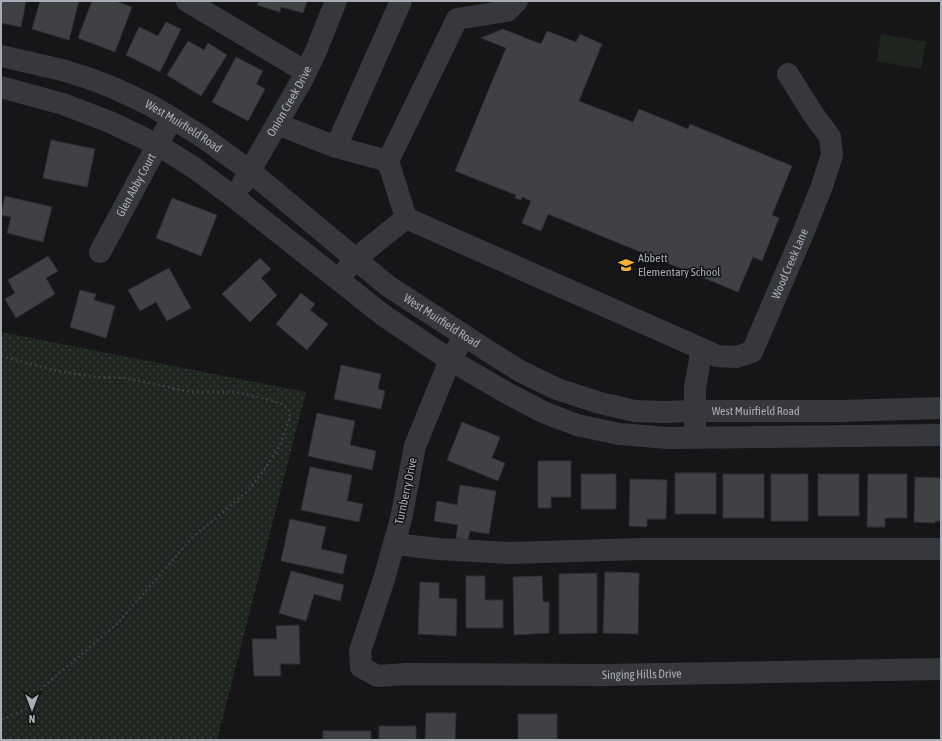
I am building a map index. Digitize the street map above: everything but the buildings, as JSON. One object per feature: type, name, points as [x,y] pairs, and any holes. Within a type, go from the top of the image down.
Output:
[{"type":"street","points":[[187,1],[306,72]]},
{"type":"street","name":"Onion Creek Drive","points":[[235,198],[306,72],[336,1]]},
{"type":"street","points":[[336,147],[401,1]]},
{"type":"street","points":[[517,1],[507,11],[457,19],[388,161],[406,218],[702,349],[695,387],[695,439]]},
{"type":"street","name":"West Muirfield Road","points":[[1,56],[62,70],[88,78],[146,103],[172,118],[204,138],[250,171],[388,286],[520,371],[557,389],[600,403],[635,410],[664,412],[696,410],[941,408]]},
{"type":"street","name":"Wood Creek Lane","points":[[702,349],[717,356],[736,357],[752,352],[804,231],[822,186],[832,155],[830,137],[813,114],[788,74]]},
{"type":"street","points":[[1,87],[63,104],[110,122],[158,145],[193,167],[235,198],[383,315],[450,360],[507,394],[537,409],[578,425],[619,434],[695,439],[941,435]]},
{"type":"street","name":"Glen Abby Court","points":[[100,252],[172,118]]},
{"type":"street","points":[[277,124],[336,147],[388,161]]},
{"type":"street","points":[[338,280],[355,259],[406,218]]},
{"type":"street","name":"Turnberry Drive","points":[[360,651],[384,579],[401,519],[415,446],[450,360],[465,336]]},
{"type":"street","points":[[394,544],[438,549],[509,553],[641,549],[941,549]]},
{"type":"street","name":"Singing Hills Drive","points":[[360,651],[361,667],[377,676],[407,674],[604,675],[941,669]]},
{"type":"path","points":[[1,356],[57,371],[94,377],[126,378],[191,392],[235,392],[271,400],[284,406],[289,411],[290,417],[281,443],[267,466],[249,490],[192,538],[116,625],[44,686],[35,699],[24,710],[1,720]]},
{"type":"shaded area","points":[[881,34],[926,42],[921,69],[877,61]]},
{"type":"shaded area","points":[[1,332],[306,392],[217,740],[1,740]]},
{"type":"place","name":"Abbett Elementary School","points":[[626,265]]}]
